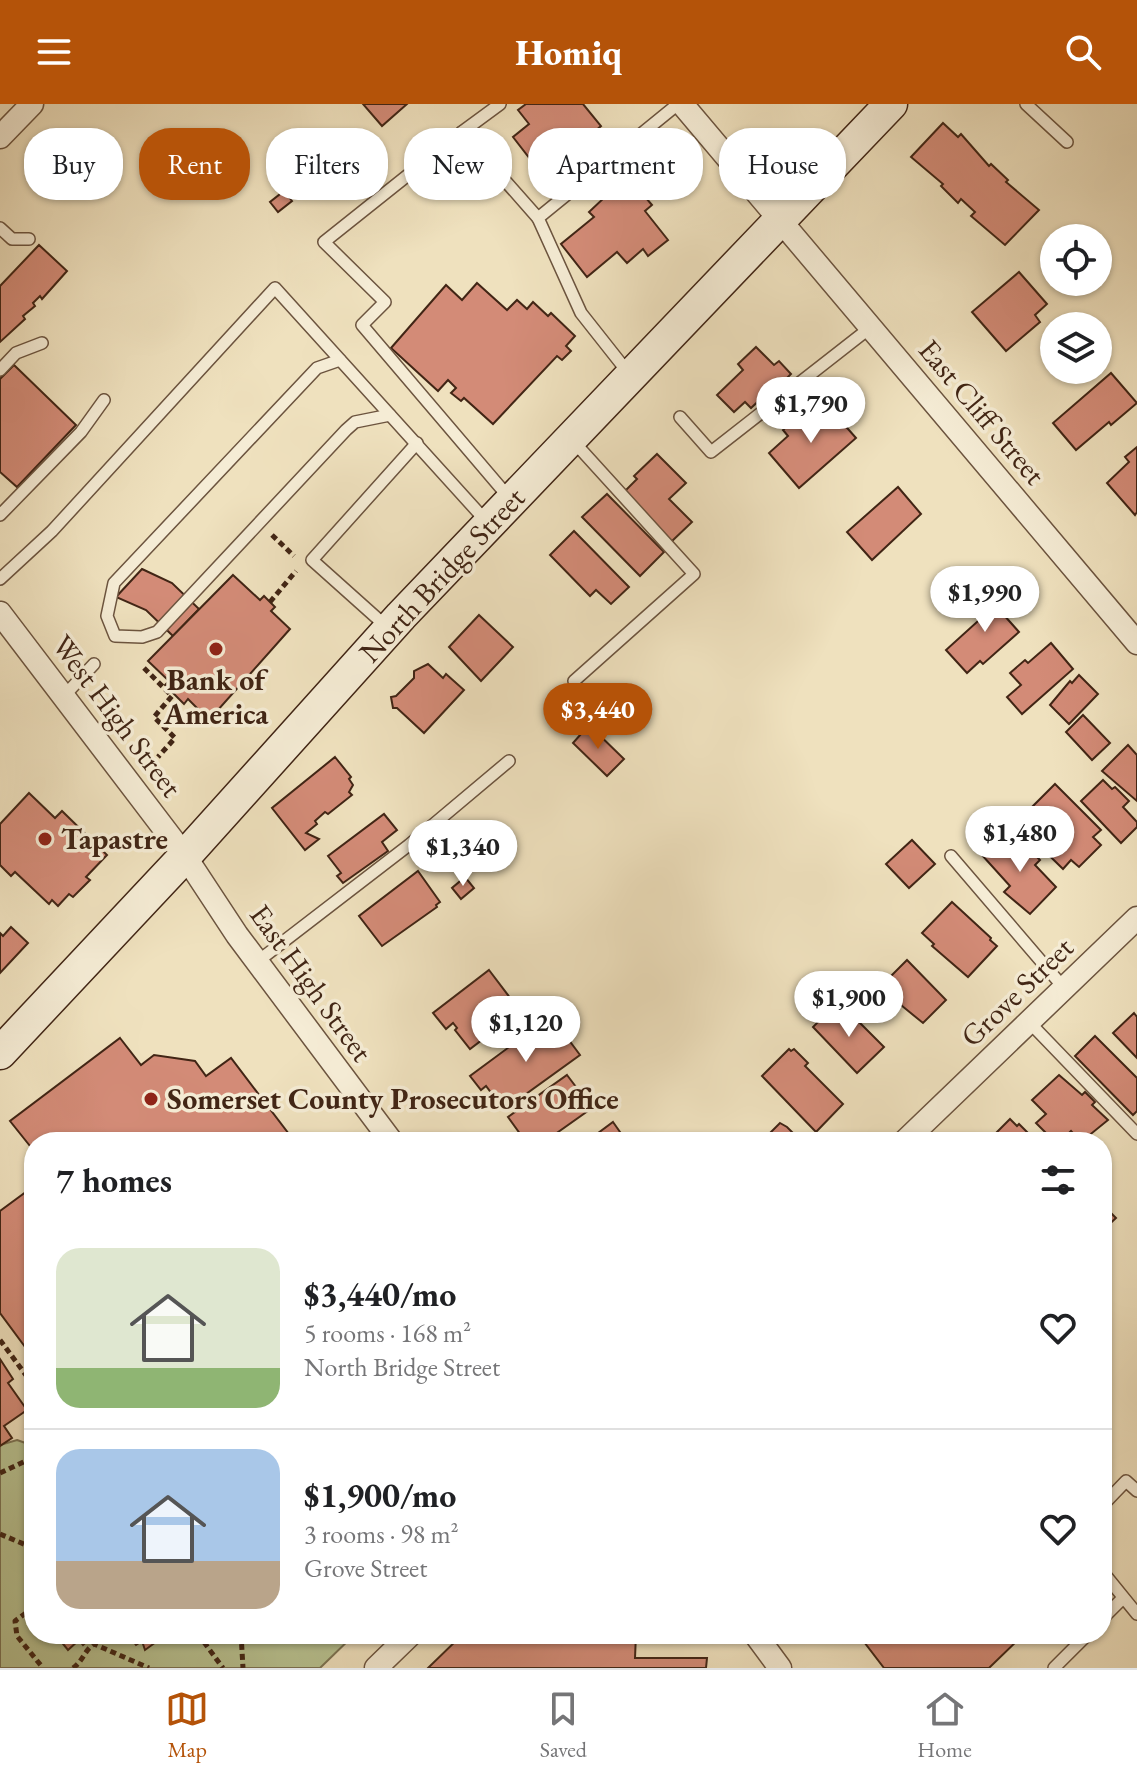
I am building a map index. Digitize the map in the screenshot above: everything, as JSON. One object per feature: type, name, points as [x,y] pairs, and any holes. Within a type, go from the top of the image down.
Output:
[{"type":"street","points":[[0,137],[32,104]]},
{"type":"street","name":"East Cliff Street","points":[[680,104],[781,219],[1137,643]]},
{"type":"street","name":"North Bridge Street","points":[[0,1053],[185,856],[389,629],[891,104]]},
{"type":"street","name":"West High Street","points":[[0,613],[185,856]]},
{"type":"street","name":"East High Street","points":[[185,856],[257,962],[384,1132]]},
{"type":"street","name":"Grove Street","points":[[915,1132],[1137,918]]},
{"type":"street","points":[[376,1668],[401,1644]]},
{"type":"street","points":[[762,1644],[780,1668]]},
{"type":"lane","points":[[467,128],[500,104]]},
{"type":"lane","points":[[538,218],[680,104]]},
{"type":"lane","points":[[1026,104],[1067,142]]},
{"type":"lane","points":[[404,178],[324,242],[385,302],[362,325],[494,483],[512,500]]},
{"type":"lane","points":[[512,189],[538,218],[581,313],[631,376]]},
{"type":"lane","points":[[0,228],[12,239],[29,239]]},
{"type":"lane","points":[[0,579],[52,531],[275,288],[489,524]]},
{"type":"lane","points":[[680,417],[711,452],[871,326]]},
{"type":"lane","points":[[0,370],[16,353],[42,343]]},
{"type":"lane","points":[[340,360],[317,368],[114,583],[107,616],[115,636],[142,637],[157,632],[346,430],[355,422],[390,415]]},
{"type":"lane","points":[[0,515],[81,432],[104,400]]},
{"type":"lane","points":[[571,438],[694,574],[574,681]]},
{"type":"lane","points":[[389,629],[312,560],[417,443]]},
{"type":"lane","points":[[64,696],[94,664]]},
{"type":"lane","points":[[257,962],[409,845],[509,761]]},
{"type":"lane","points":[[951,856],[1064,988]]},
{"type":"lane","points":[[1030,1023],[1137,1134]]},
{"type":"lane","points":[[1112,1496],[1126,1481],[1137,1491]]},
{"type":"lane","points":[[1112,1584],[1137,1614]]},
{"type":"lane","points":[[1112,1609],[1123,1598]]},
{"type":"lane","points":[[1054,1668],[1078,1644]]},
{"type":"path","points":[[270,602],[302,564]]},
{"type":"path","points":[[144,668],[173,695],[154,717],[175,738],[158,757]]},
{"type":"path","points":[[0,1340],[24,1372]]},
{"type":"path","points":[[0,1473],[24,1461]]},
{"type":"path","points":[[0,1534],[24,1544]]},
{"type":"path","points":[[24,1614],[15,1621],[17,1636],[43,1668]]},
{"type":"path","points":[[73,1668],[82,1662],[86,1650],[94,1644],[149,1668]]},
{"type":"path","points":[[205,1644],[223,1668]]},
{"type":"path","points":[[242,1644],[243,1668]]},
{"type":"green space","points":[[17,1440],[24,1442],[24,1644],[345,1644],[320,1668],[0,1668],[0,1445]]},
{"type":"building","points":[[363,104],[407,104],[382,126]]},
{"type":"building","points":[[526,104],[583,104],[601,126],[528,128],[528,156],[513,137],[529,124],[518,110]]},
{"type":"building","points":[[943,123],[958,137],[961,134],[989,166],[991,164],[1008,180],[1006,182],[1039,210],[1005,245],[971,216],[975,212],[961,199],[958,203],[941,186],[943,184],[911,157]]},
{"type":"building","points":[[273,200],[292,201],[278,212],[270,202]]},
{"type":"building","points":[[602,200],[648,200],[652,205],[645,211],[668,240],[648,256],[643,249],[627,263],[617,252],[587,277],[561,244],[594,217],[589,212]]},
{"type":"building","points":[[39,245],[67,271],[42,299],[40,296],[33,303],[35,306],[23,316],[25,319],[0,342],[0,286]]},
{"type":"building","points":[[1019,272],[1047,304],[1035,315],[1040,322],[1006,351],[972,312]]},
{"type":"building","points":[[477,283],[507,310],[517,300],[527,309],[533,302],[548,316],[551,313],[575,336],[566,346],[571,351],[562,360],[557,356],[493,424],[464,398],[461,401],[451,393],[456,388],[448,380],[438,391],[391,348],[446,285],[462,300]]},
{"type":"building","points":[[756,347],[774,365],[779,361],[791,374],[769,396],[766,394],[751,408],[745,402],[734,412],[717,395],[743,370],[738,364]]},
{"type":"building","points":[[14,365],[76,425],[17,487],[0,472],[0,379]]},
{"type":"building","points":[[1112,374],[1137,403],[1076,450],[1053,423],[1098,384],[1112,384]]},
{"type":"building","points":[[826,404],[856,438],[799,488],[769,453],[788,436],[783,430],[802,413],[808,419]]},
{"type":"building","points":[[1137,447],[1135,515],[1107,483],[1129,462],[1125,457]]},
{"type":"building","points":[[657,454],[686,483],[669,499],[692,522],[671,542],[623,493],[637,479],[634,476]]},
{"type":"building","points":[[898,487],[921,514],[872,560],[847,532]]},
{"type":"building","points":[[607,494],[664,552],[640,576],[582,517]]},
{"type":"building","points":[[574,531],[629,587],[611,604],[596,590],[590,596],[550,555]]},
{"type":"building","points":[[142,569],[172,583],[199,609],[173,636],[146,610],[116,597]]},
{"type":"building","name":"Bank of America","points":[[233,575],[260,600],[264,596],[275,607],[271,611],[290,629],[209,720],[188,699],[184,704],[165,685],[169,681],[148,661]]},
{"type":"building","points":[[1000,589],[1014,605],[1003,614],[1019,632],[983,664],[980,661],[967,673],[946,650],[988,612],[981,605]]},
{"type":"building","points":[[479,615],[513,647],[481,681],[449,647]]},
{"type":"building","points":[[1051,643],[1073,669],[1022,714],[1007,697],[1021,685],[1010,673],[1025,660],[1028,663]]},
{"type":"building","points":[[428,664],[443,678],[446,674],[464,690],[424,733],[397,708],[393,708],[391,697],[396,696],[414,678],[414,671]]},
{"type":"building","points":[[1079,675],[1098,694],[1069,724],[1050,705]]},
{"type":"building","points":[[1083,715],[1110,743],[1092,760],[1066,732]]},
{"type":"building","points":[[589,725],[624,759],[607,776],[573,743]]},
{"type":"building","points":[[1128,745],[1137,755],[1137,801],[1102,771]]},
{"type":"building","points":[[335,757],[351,777],[349,779],[353,785],[349,792],[352,795],[315,821],[317,824],[306,833],[319,839],[305,850],[272,808]]},
{"type":"building","points":[[1103,780],[1129,801],[1123,807],[1137,822],[1137,827],[1121,843],[1081,801]]},
{"type":"building","points":[[1055,784],[1101,830],[1093,837],[1101,845],[1079,867],[1071,860],[1063,869],[1016,823]]},
{"type":"building","name":"Tapastre","points":[[29,793],[55,818],[62,811],[107,855],[86,877],[90,880],[73,897],[69,894],[58,906],[52,900],[49,904],[15,872],[11,876],[0,865],[0,824]]},
{"type":"building","points":[[384,814],[397,830],[382,842],[388,851],[343,883],[337,876],[341,873],[328,856]]},
{"type":"building","points":[[997,837],[1011,851],[1021,841],[1040,860],[1035,865],[1056,887],[1030,914],[1004,892],[1010,886],[981,854]]},
{"type":"building","points":[[912,840],[935,864],[909,888],[886,864]]},
{"type":"building","points":[[418,871],[440,902],[382,946],[359,916]]},
{"type":"building","points":[[465,877],[474,888],[461,899],[452,888]]},
{"type":"building","points":[[952,902],[997,946],[968,977],[932,946],[934,944],[922,933]]},
{"type":"building","points":[[11,927],[28,943],[0,973],[0,933],[3,936]]},
{"type":"building","points":[[907,960],[946,1000],[923,1023],[896,1001],[901,996],[886,981]]},
{"type":"building","points":[[489,970],[520,1011],[470,1049],[453,1023],[446,1029],[433,1013]]},
{"type":"building","points":[[833,1007],[849,1024],[855,1018],[884,1047],[857,1073],[813,1027]]},
{"type":"building","points":[[1134,1013],[1137,1017],[1137,1058],[1113,1033]]},
{"type":"building","points":[[551,1016],[580,1055],[504,1110],[486,1086],[481,1090],[470,1076]]},
{"type":"building","points":[[1095,1036],[1137,1078],[1137,1111],[1133,1115],[1075,1056]]},
{"type":"building","name":"Somerset County Prosecutors Office","points":[[120,1038],[141,1065],[154,1055],[195,1061],[206,1076],[231,1058],[287,1132],[24,1132],[24,1138],[10,1121]]},
{"type":"building","points":[[789,1049],[794,1049],[808,1063],[805,1066],[843,1104],[816,1132],[762,1076]]},
{"type":"building","points":[[567,1075],[592,1108],[558,1132],[519,1132],[508,1117]]},
{"type":"building","points":[[1059,1075],[1082,1095],[1085,1092],[1095,1102],[1092,1105],[1108,1120],[1093,1132],[1045,1132],[1036,1123],[1046,1114],[1032,1100]]},
{"type":"building","points":[[1010,1119],[1027,1132],[997,1132]]},
{"type":"building","points":[[613,1122],[620,1132],[600,1132]]},
{"type":"building","points":[[780,1123],[792,1132],[771,1132]]},
{"type":"building","points":[[24,1193],[24,1345],[0,1313],[0,1211]]},
{"type":"building","points":[[0,1359],[13,1379],[8,1383],[24,1406],[24,1412],[4,1426],[12,1438],[0,1446]]},
{"type":"building","points":[[453,1644],[636,1644],[635,1658],[707,1658],[706,1668],[428,1668]]},
{"type":"building","points":[[866,1644],[1014,1644],[989,1668],[884,1668]]},
{"type":"place","name":"Bank of America","points":[[216,649]]},
{"type":"place","name":"Tapastre","points":[[45,839]]},
{"type":"place","name":"Somerset County Prosecutors Office","points":[[151,1099]]}]
